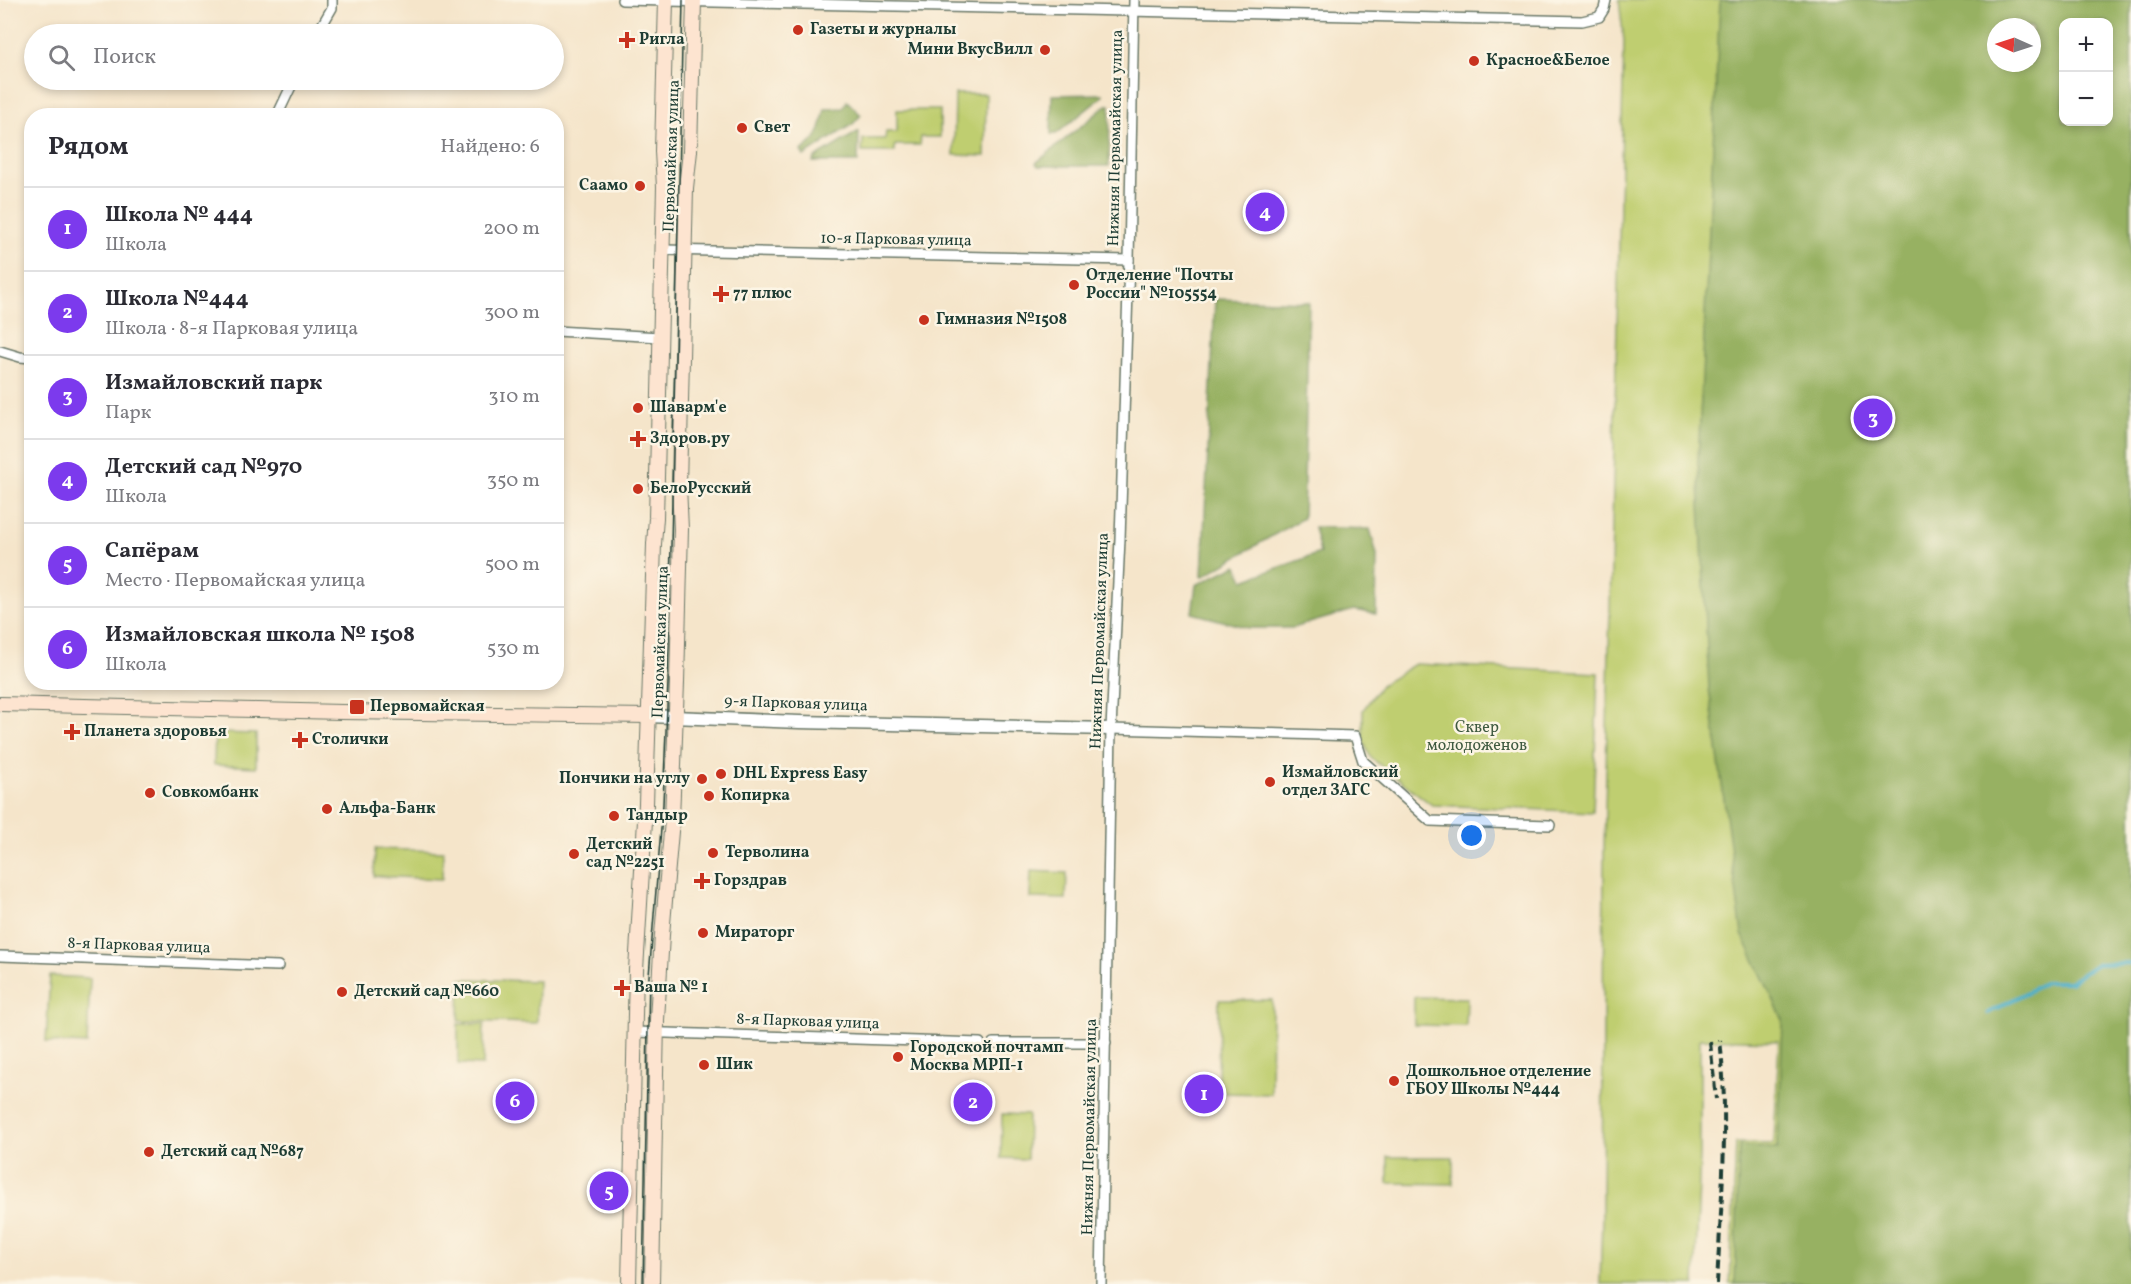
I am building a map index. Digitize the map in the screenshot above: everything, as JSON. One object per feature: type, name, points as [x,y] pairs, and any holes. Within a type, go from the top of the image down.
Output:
[{"type":"main road","name":"Первомайская улица","points":[[629,1284],[634,1032],[649,716],[663,249],[662,151],[666,1]]},
{"type":"main road","name":"Первомайская улица","points":[[652,1284],[657,1032],[662,935],[672,820],[676,717],[685,250],[694,1]]},
{"type":"main road","name":"9-я Парковая улица","points":[[0,704],[354,713],[649,716]]},
{"type":"street","points":[[322,24],[332,8],[332,0]]},
{"type":"street","points":[[622,0],[1582,21],[1599,17],[1606,0]]},
{"type":"street","name":"Нижняя Первомайская улица","points":[[1101,1284],[1111,729],[1129,260],[1134,0]]},
{"type":"street","points":[[281,108],[289,90]]},
{"type":"street","name":"10-я Парковая улица","points":[[663,249],[1129,260]]},
{"type":"street","points":[[564,331],[660,337]]},
{"type":"street","points":[[0,351],[24,357]]},
{"type":"street","name":"9-я Парковая улица","points":[[649,716],[1355,736],[1363,761],[1430,821],[1550,825]]},
{"type":"street","name":"8-я Парковая улица","points":[[0,956],[278,966]]},
{"type":"street","name":"8-я Парковая улица","points":[[634,1032],[980,1043]]},
{"type":"street","points":[[993,1043],[1106,1043]]},
{"type":"green space","points":[[1619,0],[2131,0],[2131,1284],[1730,1284],[1736,1143],[1774,1144],[1779,1041],[1700,1039],[1700,1155],[1695,1284],[1600,1284],[1604,852],[1624,41]]},
{"type":"green space","points":[[1720,0],[2131,0],[2131,1284],[1735,1284],[1739,1146],[1778,1149],[1783,1020],[1742,934],[1709,688],[1698,461]]},
{"type":"green space","points":[[955,94],[986,94],[985,156],[954,155]]},
{"type":"green space","points":[[1103,94],[1056,134],[1051,134],[1052,95]]},
{"type":"green space","points":[[847,101],[861,115],[853,124],[804,156],[801,151],[812,142],[818,133],[825,109],[843,108]]},
{"type":"green space","points":[[1107,105],[1110,105],[1109,166],[1038,166],[1036,163]]},
{"type":"green space","points":[[897,110],[940,110],[940,137],[921,137],[920,145],[895,145],[895,152],[862,152],[863,139],[885,139],[886,132],[897,132]]},
{"type":"green space","points":[[859,131],[858,162],[813,162],[815,158]]},
{"type":"green space","points":[[1215,299],[1309,302],[1303,518],[1202,577]]},
{"type":"green space","points":[[1314,527],[1370,529],[1377,555],[1376,614],[1354,610],[1292,628],[1249,628],[1192,613],[1196,585],[1237,565],[1244,580],[1320,553]]},
{"type":"green space","name":"Сквер молодоженов","points":[[1415,664],[1598,673],[1593,812],[1432,805],[1371,758],[1363,741],[1363,710],[1381,685]]},
{"type":"green space","points":[[215,733],[256,734],[256,767],[214,765]]},
{"type":"green space","points":[[375,849],[443,851],[442,879],[374,876]]},
{"type":"green space","points":[[1031,871],[1067,873],[1066,899],[1030,898]]},
{"type":"green space","points":[[50,976],[90,978],[87,1044],[46,1042]]},
{"type":"green space","points":[[460,979],[538,981],[537,1023],[459,1021]]},
{"type":"green space","points":[[1414,997],[1467,998],[1466,1026],[1414,1025]]},
{"type":"green space","points":[[1219,1000],[1272,1000],[1271,1094],[1218,1093]]},
{"type":"green space","points":[[458,1024],[484,1024],[483,1065],[458,1064]]},
{"type":"green space","points":[[1002,1114],[1028,1115],[1027,1159],[1001,1158]]},
{"type":"green space","points":[[1388,1157],[1453,1157],[1453,1184],[1388,1183]]},
{"type":"waterway","points":[[1988,1013],[2046,982],[2070,982],[2097,964],[2131,963]]},
{"type":"tram line","points":[[643,1284],[649,976],[663,804],[668,682],[683,0]]},
{"type":"railway","points":[[1717,1284],[1724,1131],[1720,1040]]},
{"type":"railway","points":[[1710,1042],[1716,1099]]},
{"type":"place","name":"Газеты и журналы","points":[[798,30]]},
{"type":"place","name":"Ригла","points":[[627,40]]},
{"type":"place","name":"Мини ВкусВилл","points":[[1045,50]]},
{"type":"place","name":"Красное&Белое","points":[[1474,61]]},
{"type":"place","name":"Свет","points":[[742,128]]},
{"type":"place","name":"Саамо","points":[[640,186]]},
{"type":"place","name":"Детский сад №970","points":[[1265,212]]},
{"type":"place","name":"Отделение \"Почты России\" №105554","points":[[1074,285]]},
{"type":"place","name":"77 плюс","points":[[721,294]]},
{"type":"place","name":"Гимназия №1508","points":[[924,320]]},
{"type":"place","name":"Шаварм'е","points":[[638,408]]},
{"type":"place","name":"Измайловский парк","points":[[1873,418]]},
{"type":"place","name":"Здоров.ру","points":[[638,439]]},
{"type":"place","name":"БелоРусский","points":[[638,489]]},
{"type":"place","name":"Первомайская","points":[[357,707]]},
{"type":"place","name":"Планета здоровья","points":[[72,732]]},
{"type":"place","name":"Столички","points":[[300,740]]},
{"type":"place","name":"DHL Express Easy","points":[[721,774]]},
{"type":"place","name":"Пончики на углу","points":[[702,779]]},
{"type":"place","name":"Измайловский отдел ЗАГС","points":[[1270,782]]},
{"type":"place","name":"Совкомбанк","points":[[150,793]]},
{"type":"place","name":"Копирка","points":[[709,796]]},
{"type":"place","name":"Альфа-Банк","points":[[327,809]]},
{"type":"place","name":"Тандыр","points":[[614,816]]},
{"type":"place","name":"Терволина","points":[[713,853]]},
{"type":"place","name":"Детский сад №2251","points":[[574,854]]},
{"type":"place","name":"Горздрав","points":[[702,881]]},
{"type":"place","name":"Мираторг","points":[[703,933]]},
{"type":"place","name":"Ваша № 1","points":[[622,988]]},
{"type":"place","name":"Детский сад №660","points":[[342,992]]},
{"type":"place","name":"Городской почтамп Москва МРП-1","points":[[898,1057]]},
{"type":"place","name":"Шик","points":[[704,1065]]},
{"type":"place","name":"Дошкольное отделение ГБОУ Школы №444","points":[[1394,1081]]},
{"type":"place","name":"Школа № 444","points":[[1204,1094]]},
{"type":"place","name":"Измайловская школа № 1508","points":[[515,1101]]},
{"type":"place","name":"Школа №444","points":[[973,1102]]},
{"type":"place","name":"Детский сад №687","points":[[149,1152]]},
{"type":"place","name":"Сапёрам","points":[[609,1191]]}]
